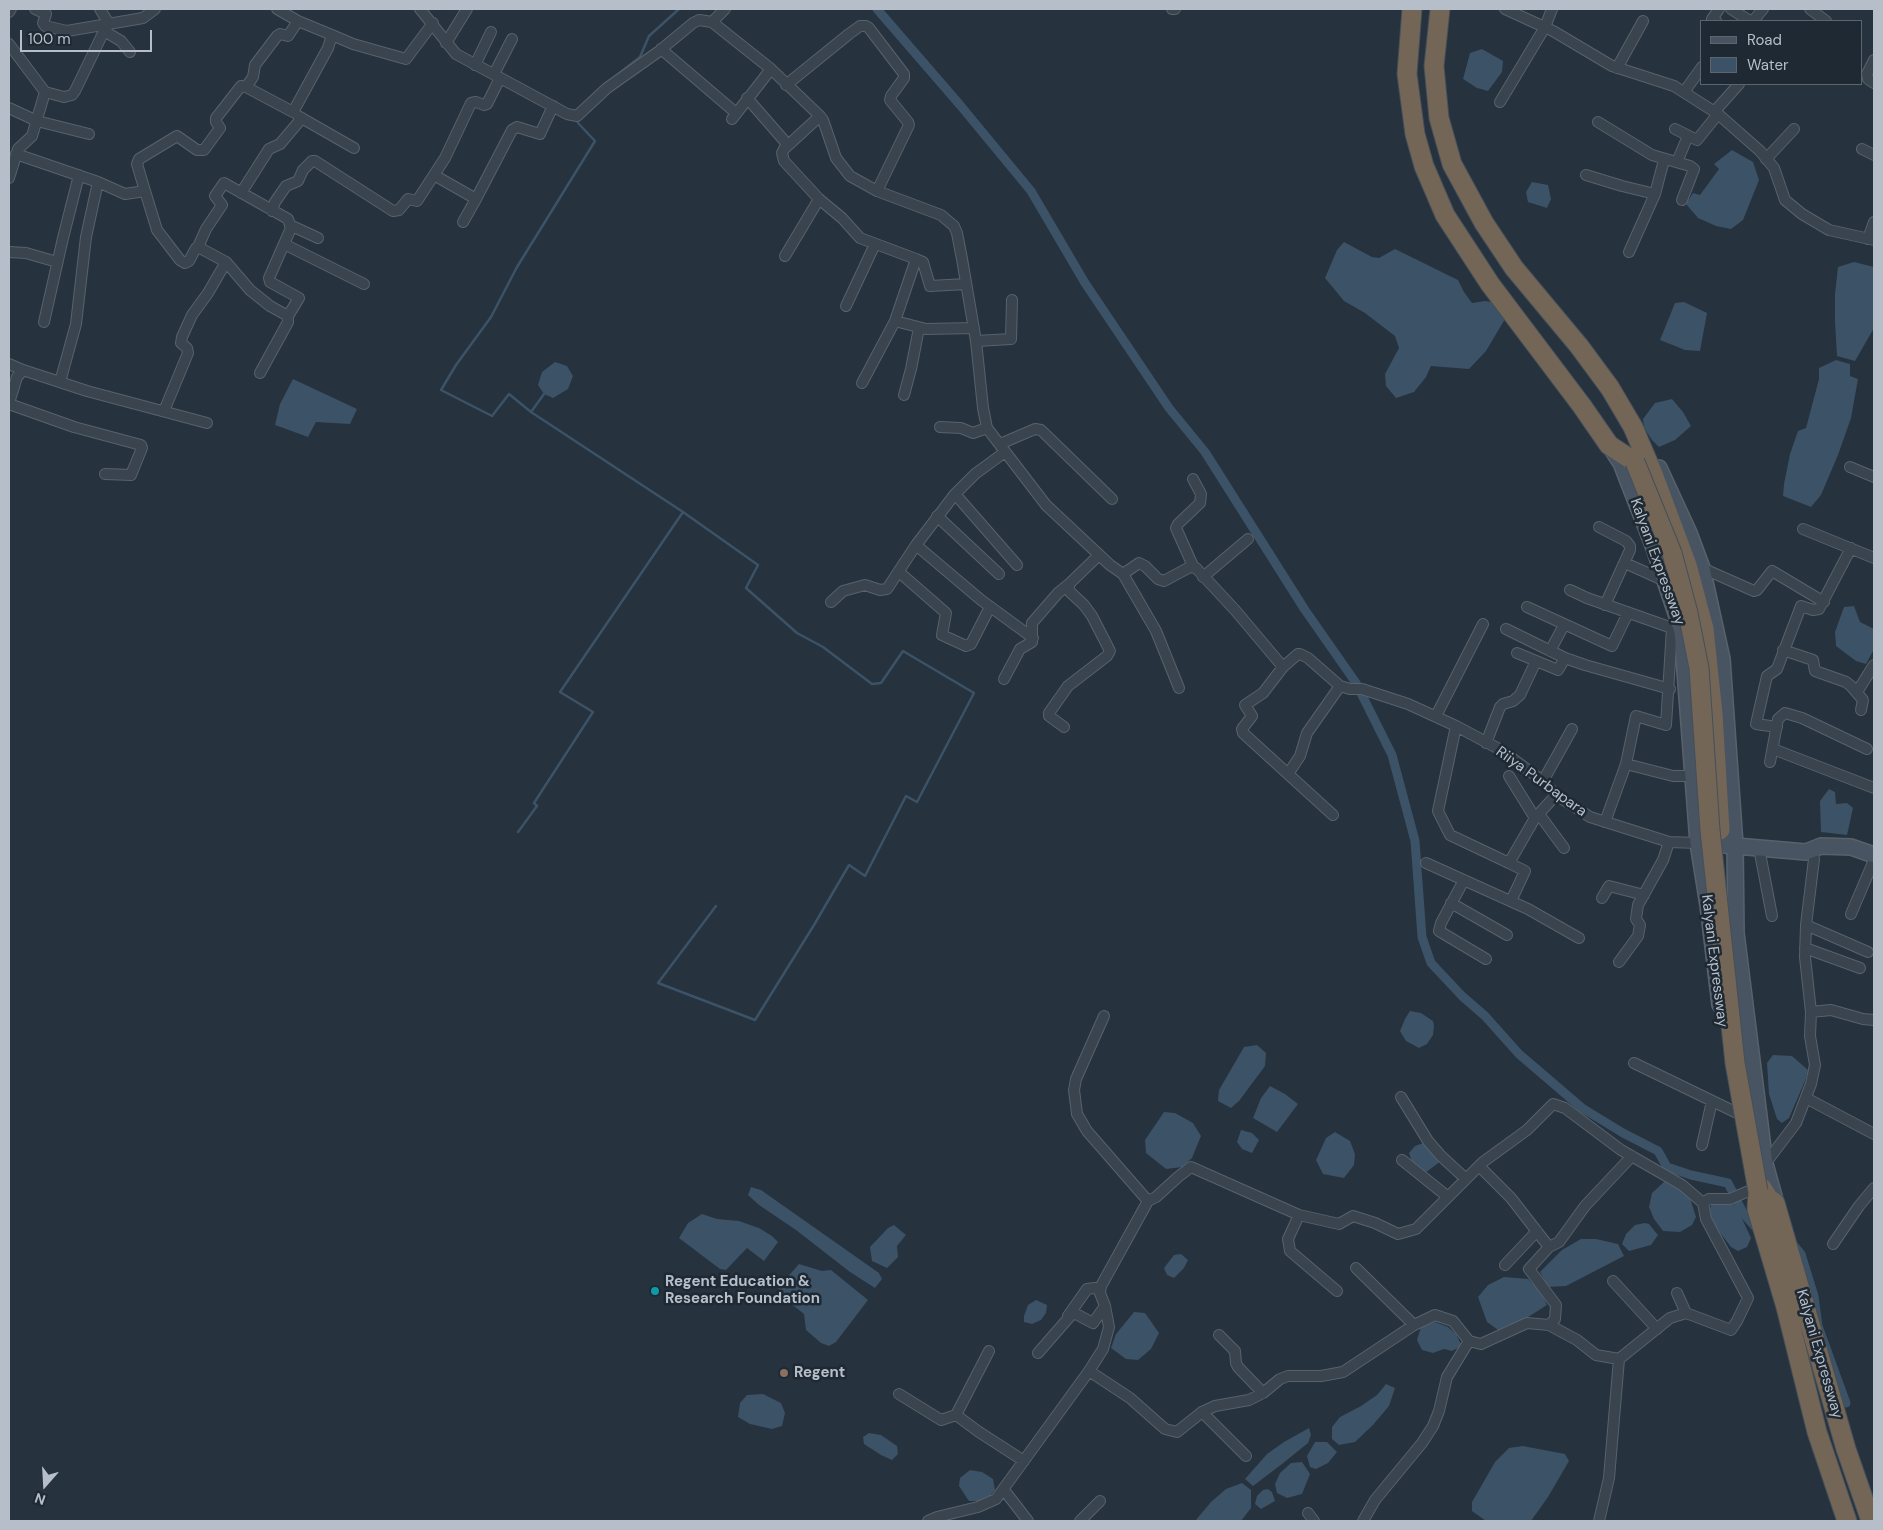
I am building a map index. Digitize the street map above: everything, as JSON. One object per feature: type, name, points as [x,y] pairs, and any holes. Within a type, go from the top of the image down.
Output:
[{"type":"highway","name":"Kalyani Expressway","points":[[1412,9],[1407,74],[1414,134],[1424,166],[1444,215],[1490,284],[1609,445],[1635,462],[1672,553],[1688,613],[1699,668],[1710,830],[1749,1195],[1771,1254],[1817,1432],[1847,1521]]},
{"type":"highway","name":"Kalyani Expressway","points":[[1440,9],[1434,66],[1439,118],[1452,164],[1484,223],[1514,268],[1579,346],[1610,388],[1633,427],[1687,565],[1704,629],[1713,714],[1728,949],[1740,1065],[1749,1195]]},
{"type":"highway","points":[[1749,1195],[1768,1199],[1775,1203]]},
{"type":"highway","name":"Kalyani Expressway","points":[[1775,1203],[1846,1449],[1871,1521]]},
{"type":"street","points":[[36,9],[46,14],[45,26],[63,31],[107,28],[142,18],[155,9]]},
{"type":"street","points":[[100,9],[107,28],[130,52]]},
{"type":"street","points":[[277,9],[298,21],[353,44],[406,59],[433,23]]},
{"type":"street","points":[[420,9],[456,54],[567,114],[577,116],[608,88],[693,23],[699,20],[712,22],[771,69],[820,116],[836,158],[840,166],[850,176],[877,191],[941,214],[948,220],[957,233],[974,328],[987,428],[1046,505],[1099,555],[1123,574],[1156,631],[1179,688]]},
{"type":"street","points":[[446,43],[467,9]]},
{"type":"street","points":[[712,22],[725,9]]},
{"type":"street","points":[[1506,9],[1545,27],[1617,68],[1674,86],[1716,113],[1760,151],[1774,168],[1784,200],[1802,214],[1829,230],[1871,240],[1874,222]]},
{"type":"street","points":[[1500,102],[1545,27],[1552,9]]},
{"type":"street","points":[[1714,20],[1712,19],[1720,9]]},
{"type":"street","points":[[1731,9],[1749,20]]},
{"type":"street","points":[[1752,20],[1763,9]]},
{"type":"street","points":[[1810,9],[1825,20]]},
{"type":"street","points":[[246,87],[253,77],[255,65],[278,36],[280,34],[288,36],[298,21]]},
{"type":"street","points":[[1617,68],[1644,21]]},
{"type":"street","points":[[786,85],[860,26],[869,28],[904,74],[904,78],[890,100],[910,125],[877,191]]},
{"type":"street","points":[[9,44],[45,92],[64,97],[72,95],[107,28]]},
{"type":"street","points":[[475,65],[491,32]]},
{"type":"street","points":[[293,112],[324,56],[332,35]]},
{"type":"street","points":[[272,211],[275,202],[286,186],[298,180],[303,170],[312,161],[315,161],[396,212],[406,200],[417,201],[444,158],[471,103],[487,104],[512,38]]},
{"type":"street","points":[[661,49],[734,116],[771,69]]},
{"type":"street","points":[[1874,60],[1868,74],[1868,78],[1874,83]]},
{"type":"street","points":[[1684,92],[1700,70]]},
{"type":"street","points":[[1675,129],[1696,140],[1738,85]]},
{"type":"street","points":[[318,238],[292,226],[288,219],[226,183],[222,184],[215,196],[222,205],[206,229],[189,261],[184,263],[157,230],[137,164],[139,159],[177,136],[196,150],[204,150],[220,128],[216,118],[239,87],[246,87],[354,148]]},
{"type":"street","points":[[9,178],[16,154],[22,144],[31,138],[45,92]]},
{"type":"street","points":[[747,98],[788,145]]},
{"type":"street","points":[[463,222],[512,130],[518,127],[540,134],[553,106]]},
{"type":"street","points":[[9,108],[37,122],[89,134]]},
{"type":"street","points":[[820,116],[782,151],[784,161],[819,199],[842,218],[860,238],[923,262],[931,287],[966,284]]},
{"type":"street","points":[[241,193],[269,149],[280,144],[302,118]]},
{"type":"street","points":[[1598,122],[1652,155],[1693,167],[1695,171],[1682,200]]},
{"type":"street","points":[[1766,158],[1794,129]]},
{"type":"street","points":[[1677,162],[1688,136]]},
{"type":"street","points":[[1862,149],[1874,155]]},
{"type":"street","points":[[16,154],[79,174],[125,194],[145,191]]},
{"type":"street","points":[[1629,252],[1655,194],[1664,160]]},
{"type":"street","points":[[44,322],[79,174]]},
{"type":"street","points":[[1586,175],[1655,194]]},
{"type":"street","points":[[434,176],[476,199]]},
{"type":"street","points":[[60,382],[76,324],[85,244],[98,182]]},
{"type":"street","points":[[785,256],[819,199]]},
{"type":"street","points":[[260,373],[288,322],[288,316],[299,300],[298,297],[270,282],[269,278],[292,226]]},
{"type":"street","points":[[284,244],[364,284]]},
{"type":"street","points":[[846,306],[875,244]]},
{"type":"street","points":[[198,247],[226,262],[250,290],[270,306],[288,316]]},
{"type":"street","points":[[9,252],[26,253],[57,262]]},
{"type":"street","points":[[862,383],[895,321],[916,259]]},
{"type":"street","points":[[164,412],[188,351],[181,343],[182,337],[192,315],[208,294],[226,262]]},
{"type":"street","points":[[976,341],[1011,339],[1012,300]]},
{"type":"street","points":[[895,321],[920,328],[974,328]]},
{"type":"street","points":[[904,395],[920,328]]},
{"type":"street","points":[[9,364],[60,382],[207,424]]},
{"type":"street","points":[[23,370],[17,377],[10,407],[74,427],[141,444],[142,448],[131,475],[105,474]]},
{"type":"street","points":[[940,426],[961,428],[973,432],[987,428]]},
{"type":"street","name":"Kalyani Expressway","points":[[1633,427],[1652,450],[1689,533],[1702,568],[1722,659],[1730,845],[1736,933],[1765,1164],[1775,1203]]},
{"type":"street","points":[[831,602],[843,591],[865,585],[885,590],[937,516],[955,494],[1003,448],[1035,429],[1041,430],[1112,499]]},
{"type":"street","name":"Kalyani Expressway","points":[[1609,445],[1621,462],[1665,581],[1677,630],[1698,843],[1708,905],[1727,1061],[1749,1195]]},
{"type":"street","points":[[1850,467],[1874,477]]},
{"type":"street","points":[[1193,479],[1201,494],[1200,503],[1176,528],[1193,566],[1235,610],[1283,667]]},
{"type":"street","points":[[955,494],[1017,565]]},
{"type":"street","points":[[937,516],[999,574]]},
{"type":"street","points":[[1599,527],[1626,541],[1630,546],[1625,563],[1605,605]]},
{"type":"street","points":[[1803,529],[1874,558]]},
{"type":"street","points":[[1203,577],[1248,539]]},
{"type":"street","points":[[916,545],[990,607],[1033,638]]},
{"type":"street","points":[[1777,727],[1756,724],[1767,676],[1777,669],[1801,606],[1819,610],[1851,548]]},
{"type":"street","points":[[1004,679],[1020,649],[1031,644],[1033,638],[1032,623],[1061,590],[1099,555]]},
{"type":"street","points":[[1123,574],[1139,563],[1145,566],[1158,579],[1164,581],[1193,566]]},
{"type":"street","points":[[1625,563],[1665,581]]},
{"type":"street","points":[[1702,568],[1754,592],[1758,590],[1772,571],[1824,602]]},
{"type":"street","points":[[899,572],[946,613],[941,631],[942,635],[966,646],[972,644],[990,607]]},
{"type":"street","points":[[1064,727],[1049,716],[1049,713],[1068,686],[1107,656],[1110,651],[1092,616],[1070,592],[1068,585]]},
{"type":"street","points":[[1570,590],[1605,605],[1677,630],[1666,725],[1636,716],[1626,764],[1605,822]]},
{"type":"street","points":[[1527,607],[1612,646],[1628,613]]},
{"type":"street","points":[[1436,716],[1483,624]]},
{"type":"street","points":[[1550,651],[1564,624]]},
{"type":"street","points":[[1506,629],[1565,658],[1670,689]]},
{"type":"street","points":[[1784,650],[1813,660],[1815,671],[1846,682],[1863,700],[1861,710]]},
{"type":"street","points":[[1517,653],[1558,670],[1565,658]]},
{"type":"street","points":[[1288,774],[1300,756],[1307,733],[1345,687],[1308,658],[1300,654],[1283,667],[1263,693],[1246,705],[1252,716],[1242,732],[1244,735],[1333,815]]},
{"type":"street","points":[[1486,743],[1500,707],[1516,699],[1536,661]]},
{"type":"street","points":[[1857,692],[1874,665]]},
{"type":"street","name":"Riiya Purbapara","points":[[1345,687],[1362,689],[1408,704],[1436,716],[1501,750],[1543,781],[1556,795],[1590,818],[1669,842],[1698,843]]},
{"type":"street","points":[[1770,762],[1778,719],[1785,713],[1792,714],[1867,749]]},
{"type":"street","points":[[1456,726],[1438,811],[1450,835],[1525,871],[1511,901]]},
{"type":"street","points":[[1543,781],[1572,729]]},
{"type":"street","points":[[1773,749],[1874,788]]},
{"type":"street","points":[[1626,764],[1673,776],[1692,776]]},
{"type":"street","points":[[1509,776],[1537,816],[1564,848]]},
{"type":"street","points":[[1509,863],[1537,816],[1556,795]]},
{"type":"street","points":[[1619,962],[1638,936],[1640,925],[1636,919],[1638,905],[1662,860],[1669,842]]},
{"type":"street","points":[[1698,843],[1806,852],[1821,846],[1851,847],[1874,855]]},
{"type":"street","points":[[1759,848],[1772,916]]},
{"type":"street","points":[[1765,1164],[1796,1123],[1811,1084],[1815,1065],[1810,1036],[1811,1012],[1805,948],[1814,859],[1812,850]]},
{"type":"street","points":[[1851,914],[1874,860]]},
{"type":"street","points":[[1426,863],[1511,901],[1579,938]]},
{"type":"street","points":[[1464,880],[1451,902],[1439,927],[1439,931],[1486,959]]},
{"type":"street","points":[[1602,898],[1609,886],[1644,895]]},
{"type":"street","points":[[1451,902],[1508,935]]},
{"type":"street","points":[[1806,924],[1868,952]]},
{"type":"street","points":[[1805,948],[1860,968]]},
{"type":"street","points":[[1811,1012],[1831,1010],[1863,1019],[1874,1020]]},
{"type":"street","points":[[1104,1016],[1076,1079],[1074,1090],[1077,1114],[1087,1131],[1148,1201]]},
{"type":"street","points":[[1634,1063],[1736,1112]]},
{"type":"street","points":[[1401,1097],[1428,1141],[1441,1156],[1466,1178]]},
{"type":"street","points":[[1806,1098],[1874,1134]]},
{"type":"street","points":[[1702,1145],[1712,1101]]},
{"type":"street","points":[[928,1521],[988,1503],[996,1499],[1004,1490],[1089,1372],[1103,1349],[1109,1327],[1100,1290],[1148,1201],[1156,1197],[1192,1167],[1299,1215],[1339,1224],[1353,1216],[1375,1223],[1398,1234],[1416,1229],[1479,1166],[1528,1130],[1553,1104],[1565,1108],[1632,1156],[1682,1185],[1703,1203],[1706,1218],[1748,1298],[1731,1330],[1686,1313],[1670,1318],[1619,1359],[1609,1478],[1599,1521]]},
{"type":"street","points":[[1548,1325],[1554,1319],[1556,1305],[1529,1269],[1549,1247],[1559,1242],[1586,1206],[1632,1156]]},
{"type":"street","points":[[1402,1160],[1448,1197]]},
{"type":"street","points":[[1479,1166],[1511,1198],[1549,1247]]},
{"type":"street","points":[[1833,1244],[1858,1206],[1874,1188]]},
{"type":"street","points":[[1703,1203],[1709,1199],[1749,1195]]},
{"type":"street","points":[[1299,1215],[1288,1239],[1290,1251],[1338,1291]]},
{"type":"street","points":[[1505,1265],[1537,1231]]},
{"type":"street","points":[[1356,1268],[1414,1325]]},
{"type":"street","points":[[1613,1281],[1657,1329]]},
{"type":"street","points":[[1038,1353],[1087,1289],[1095,1288],[1100,1290]]},
{"type":"street","points":[[1677,1293],[1686,1313]]},
{"type":"street","points":[[1068,1316],[1076,1314],[1093,1323],[1105,1306]]},
{"type":"street","points":[[1089,1372],[1130,1398],[1165,1430],[1177,1432],[1202,1412],[1215,1406],[1249,1400],[1264,1393],[1288,1376],[1321,1376],[1343,1372],[1414,1325],[1435,1316],[1453,1321],[1469,1341],[1481,1344],[1526,1323],[1548,1325],[1577,1340],[1596,1355],[1619,1359]]},
{"type":"street","points":[[1219,1335],[1234,1351],[1238,1367],[1264,1393]]},
{"type":"street","points":[[1363,1521],[1375,1500],[1422,1443],[1433,1426],[1439,1411],[1446,1377],[1469,1341]]},
{"type":"street","points":[[899,1394],[941,1420],[956,1415],[989,1351]]},
{"type":"street","points":[[1202,1412],[1246,1456]]},
{"type":"street","points":[[956,1415],[1024,1461]]},
{"type":"street","points":[[1004,1490],[1028,1521]]},
{"type":"street","points":[[1080,1521],[1100,1501]]},
{"type":"water","points":[[1482,49],[1503,61],[1502,72],[1488,91],[1477,88],[1463,79],[1470,53]]},
{"type":"water","points":[[1732,150],[1753,162],[1759,180],[1743,220],[1731,229],[1716,226],[1698,218],[1686,204],[1693,193],[1700,195],[1719,169],[1714,164]]},
{"type":"water","points":[[1532,182],[1548,185],[1551,199],[1547,208],[1528,202],[1526,192]]},
{"type":"water","points":[[1344,242],[1372,257],[1379,258],[1395,249],[1458,280],[1472,303],[1485,301],[1500,303],[1508,314],[1486,351],[1469,369],[1431,366],[1426,377],[1414,392],[1396,398],[1386,386],[1385,374],[1399,348],[1395,336],[1365,313],[1344,301],[1325,278],[1337,250]]},
{"type":"water","points":[[1854,262],[1874,267],[1874,328],[1855,361],[1837,356],[1835,322],[1835,294],[1838,267]]},
{"type":"water","points":[[1684,302],[1707,313],[1700,351],[1685,350],[1660,340],[1675,303]]},
{"type":"water","points":[[1836,360],[1850,364],[1850,376],[1858,379],[1851,418],[1838,455],[1821,495],[1811,507],[1783,496],[1784,484],[1790,454],[1798,431],[1806,428],[1819,379],[1819,368]]},
{"type":"water","points":[[555,362],[567,366],[573,376],[568,389],[553,398],[544,394],[538,385],[542,372]]},
{"type":"water","points":[[293,379],[357,409],[350,424],[316,422],[308,437],[275,425],[280,404]]},
{"type":"water","points":[[1672,399],[1683,412],[1691,426],[1675,440],[1659,447],[1644,428],[1643,419],[1655,403]]},
{"type":"water","points":[[1854,606],[1860,622],[1874,629],[1874,649],[1866,664],[1856,661],[1836,646],[1835,632],[1844,607]]},
{"type":"water","points":[[1829,789],[1835,792],[1836,804],[1847,803],[1853,808],[1847,835],[1821,832],[1820,801]]},
{"type":"water","points":[[1410,1011],[1421,1013],[1433,1021],[1433,1035],[1427,1044],[1419,1048],[1406,1041],[1400,1031]]},
{"type":"water","points":[[1257,1045],[1266,1053],[1265,1066],[1239,1101],[1231,1108],[1218,1101],[1219,1090],[1244,1047]]},
{"type":"water","points":[[1773,1055],[1792,1056],[1808,1070],[1789,1118],[1782,1123],[1777,1119],[1769,1094],[1767,1063]]},
{"type":"water","points":[[1270,1086],[1298,1104],[1277,1132],[1253,1118],[1261,1098]]},
{"type":"water","points":[[1164,1112],[1175,1113],[1193,1123],[1201,1136],[1192,1158],[1182,1167],[1166,1169],[1146,1153],[1145,1140]]},
{"type":"water","points":[[1241,1130],[1252,1133],[1259,1140],[1252,1153],[1242,1149],[1237,1142]]},
{"type":"water","points":[[1335,1132],[1350,1141],[1355,1154],[1354,1165],[1344,1178],[1323,1174],[1316,1160],[1326,1138]]},
{"type":"water","points":[[1426,1142],[1441,1161],[1425,1173],[1413,1166],[1409,1153],[1415,1146]]},
{"type":"water","points":[[1665,1181],[1676,1186],[1690,1198],[1696,1217],[1692,1225],[1680,1232],[1663,1231],[1654,1219],[1649,1207],[1652,1193]]},
{"type":"water","points":[[751,1187],[761,1190],[879,1273],[882,1279],[875,1288],[850,1272],[796,1230],[759,1205],[748,1195]]},
{"type":"water","points":[[1730,1200],[1739,1212],[1751,1238],[1747,1247],[1738,1251],[1731,1247],[1714,1225],[1709,1211],[1713,1201]]},
{"type":"water","points":[[702,1214],[717,1219],[739,1221],[759,1228],[778,1242],[764,1261],[747,1248],[726,1270],[720,1269],[679,1238],[688,1223]]},
{"type":"water","points":[[1649,1224],[1658,1235],[1651,1245],[1629,1251],[1622,1244],[1626,1234],[1635,1225]]},
{"type":"water","points":[[894,1225],[906,1235],[897,1246],[898,1257],[887,1268],[872,1261],[870,1247],[888,1228]]},
{"type":"water","points":[[1581,1239],[1596,1239],[1618,1244],[1624,1256],[1566,1286],[1548,1287],[1540,1272],[1562,1250]]},
{"type":"water","points":[[1181,1254],[1188,1260],[1184,1268],[1174,1278],[1167,1275],[1164,1268],[1174,1255]]},
{"type":"water","points":[[799,1264],[822,1271],[831,1270],[868,1300],[836,1342],[829,1346],[821,1343],[806,1330],[804,1314],[785,1299],[778,1288]]},
{"type":"water","points":[[1504,1277],[1528,1279],[1541,1292],[1547,1305],[1522,1321],[1498,1330],[1487,1322],[1478,1297],[1488,1285]]},
{"type":"water","points":[[1036,1300],[1047,1305],[1046,1313],[1041,1320],[1032,1324],[1024,1322],[1028,1305]]},
{"type":"water","points":[[1134,1312],[1145,1313],[1159,1333],[1151,1349],[1138,1360],[1126,1359],[1111,1348],[1116,1334]]},
{"type":"water","points":[[1435,1322],[1448,1327],[1456,1334],[1462,1346],[1452,1351],[1444,1349],[1433,1353],[1422,1350],[1417,1340],[1421,1327]]},
{"type":"water","points":[[1386,1384],[1395,1388],[1389,1406],[1373,1425],[1355,1442],[1339,1445],[1332,1439],[1332,1427],[1340,1417],[1377,1395]]},
{"type":"water","points":[[763,1394],[781,1403],[785,1413],[782,1426],[772,1429],[750,1424],[738,1417],[740,1403],[747,1395]]},
{"type":"water","points":[[1309,1428],[1311,1435],[1308,1443],[1282,1464],[1253,1486],[1245,1479],[1267,1454]]},
{"type":"water","points":[[869,1433],[881,1435],[897,1446],[898,1454],[892,1460],[864,1444],[863,1437]]},
{"type":"water","points":[[1315,1442],[1327,1442],[1337,1452],[1328,1463],[1316,1469],[1310,1467],[1307,1456]]},
{"type":"water","points":[[1523,1446],[1565,1454],[1569,1461],[1548,1497],[1531,1521],[1486,1521],[1472,1511],[1472,1502],[1495,1462],[1509,1448]]},
{"type":"water","points":[[1302,1462],[1310,1474],[1302,1494],[1287,1498],[1277,1493],[1275,1484],[1280,1473],[1291,1463]]},
{"type":"water","points":[[970,1470],[982,1472],[993,1479],[995,1490],[986,1501],[969,1501],[959,1486],[960,1478]]},
{"type":"water","points":[[1242,1483],[1251,1490],[1251,1508],[1241,1521],[1195,1521],[1211,1502],[1226,1489]]},
{"type":"water","points":[[1268,1489],[1272,1492],[1275,1501],[1261,1509],[1255,1504],[1257,1496],[1263,1490]]},
{"type":"waterway","points":[[612,79],[640,57],[649,36],[679,9]]},
{"type":"waterway","points":[[877,9],[1031,191],[1085,283],[1169,408],[1205,452],[1305,610],[1356,683],[1392,755],[1415,841],[1422,937],[1431,963],[1462,996],[1485,1016],[1519,1054],[1582,1108],[1623,1133],[1658,1151],[1667,1167],[1691,1175],[1728,1183],[1743,1213],[1759,1231]]},
{"type":"waterway","points":[[577,119],[578,123],[595,141],[517,267],[491,317],[456,365],[441,390],[492,416],[509,394],[531,412],[683,512],[758,565],[746,588],[797,633],[823,647],[872,684],[881,683],[903,651],[974,693],[917,802],[906,796],[865,876],[849,865],[755,1020],[658,983],[716,906]]},
{"type":"waterway","points":[[531,412],[544,394]]},
{"type":"waterway","points":[[518,832],[537,806],[534,803],[593,712],[560,692],[683,512]]},
{"type":"waterway","points":[[1792,1243],[1801,1254],[1814,1296],[1818,1326],[1846,1403]]},
{"type":"place","name":"Regent Education & Research Foundation","points":[[655,1291]]},
{"type":"place","name":"Regent","points":[[784,1373]]}]
